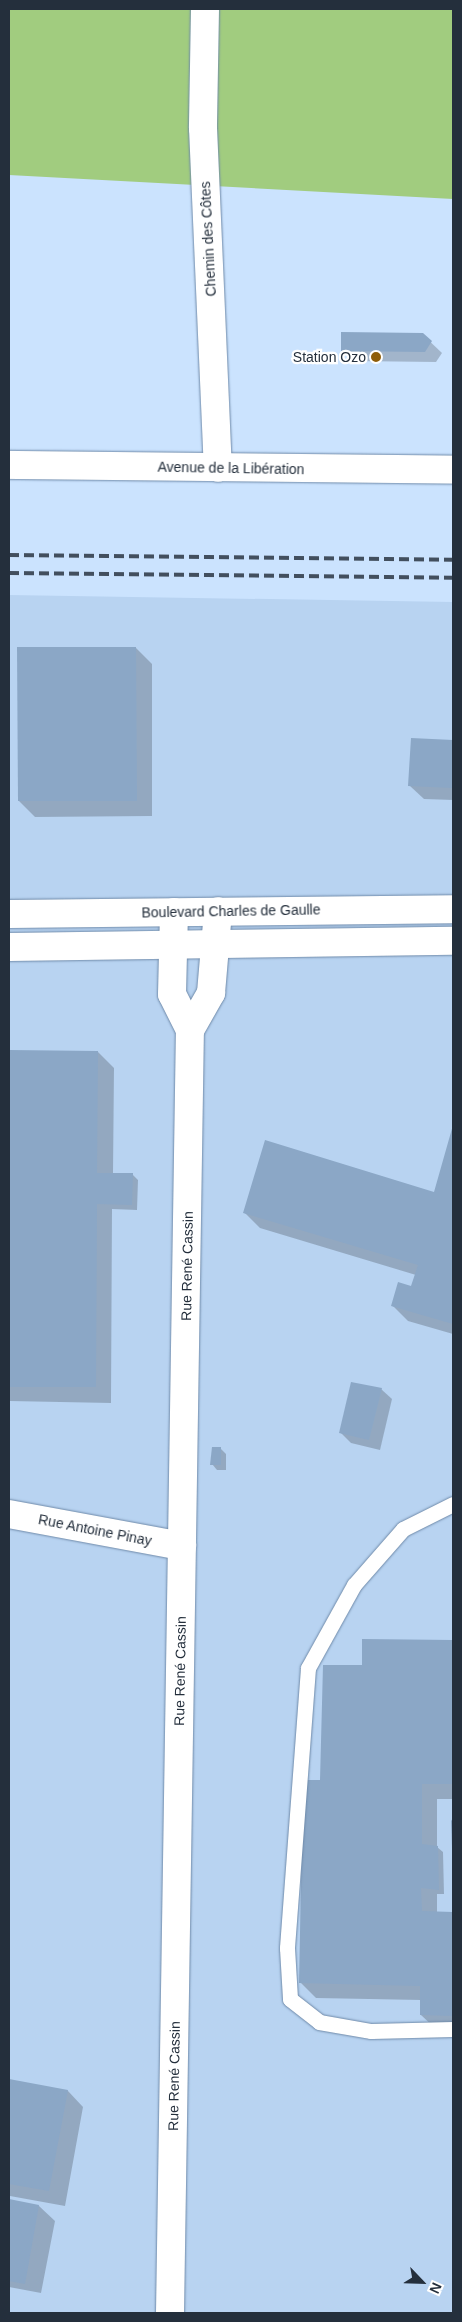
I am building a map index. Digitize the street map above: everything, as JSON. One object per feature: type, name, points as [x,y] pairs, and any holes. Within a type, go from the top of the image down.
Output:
[{"type":"street","name":"Chemin des Côtes","points":[[205,9],[203,128],[218,468]]},
{"type":"street","name":"Avenue de la Libération","points":[[9,465],[453,470]]},
{"type":"street","name":"Boulevard Charles de Gaulle","points":[[9,914],[218,910],[453,909]]},
{"type":"street","name":"Rue René Cassin","points":[[190,1030],[211,993],[218,910]]},
{"type":"street","name":"Rue René Cassin","points":[[170,2313],[190,1030],[172,994],[174,912]]},
{"type":"street","points":[[9,947],[453,941]]},
{"type":"street","name":"Rue Antoine Pinay","points":[[9,1514],[182,1546]]},
{"type":"lane","points":[[453,1504],[403,1528],[354,1585],[308,1668],[287,1948],[290,1999],[319,2022],[371,2031],[453,2029]]},
{"type":"shaded area","points":[[9,595],[453,602],[453,2313],[9,2313]]},
{"type":"green space","points":[[9,9],[453,9],[453,199],[9,175]]},
{"type":"building","points":[[341,332],[423,333],[432,341],[425,352],[341,351]]},
{"type":"building","points":[[17,647],[136,647],[137,801],[18,801]]},
{"type":"building","points":[[411,738],[453,740],[453,788],[408,786]]},
{"type":"building","points":[[9,1050],[98,1051],[97,1173],[133,1173],[132,1205],[97,1204],[96,1387],[9,1387]]},
{"type":"building","points":[[453,1125],[453,1324],[391,1306],[398,1282],[411,1286],[418,1265],[243,1213],[265,1140],[434,1192]]},
{"type":"building","points":[[351,1382],[382,1388],[369,1440],[339,1433]]},
{"type":"building","points":[[212,1447],[221,1447],[221,1465],[210,1465]]},
{"type":"building","points":[[362,1639],[453,1640],[453,1784],[422,1784],[422,1844],[438,1846],[439,1890],[421,1888],[422,1911],[453,1912],[453,2016],[420,2015],[420,1986],[299,1983],[303,1780],[320,1780],[323,1665],[362,1665]]},
{"type":"building","points":[[453,1818],[453,1876],[451,1821]]},
{"type":"building","points":[[9,2079],[68,2090],[49,2191],[9,2184]]},
{"type":"building","points":[[9,2199],[39,2205],[25,2284],[9,2281]]},
{"type":"railway","points":[[9,555],[453,560]]},
{"type":"railway","points":[[9,573],[453,578]]},
{"type":"place","name":"Station Ozo","points":[[376,357]]}]
